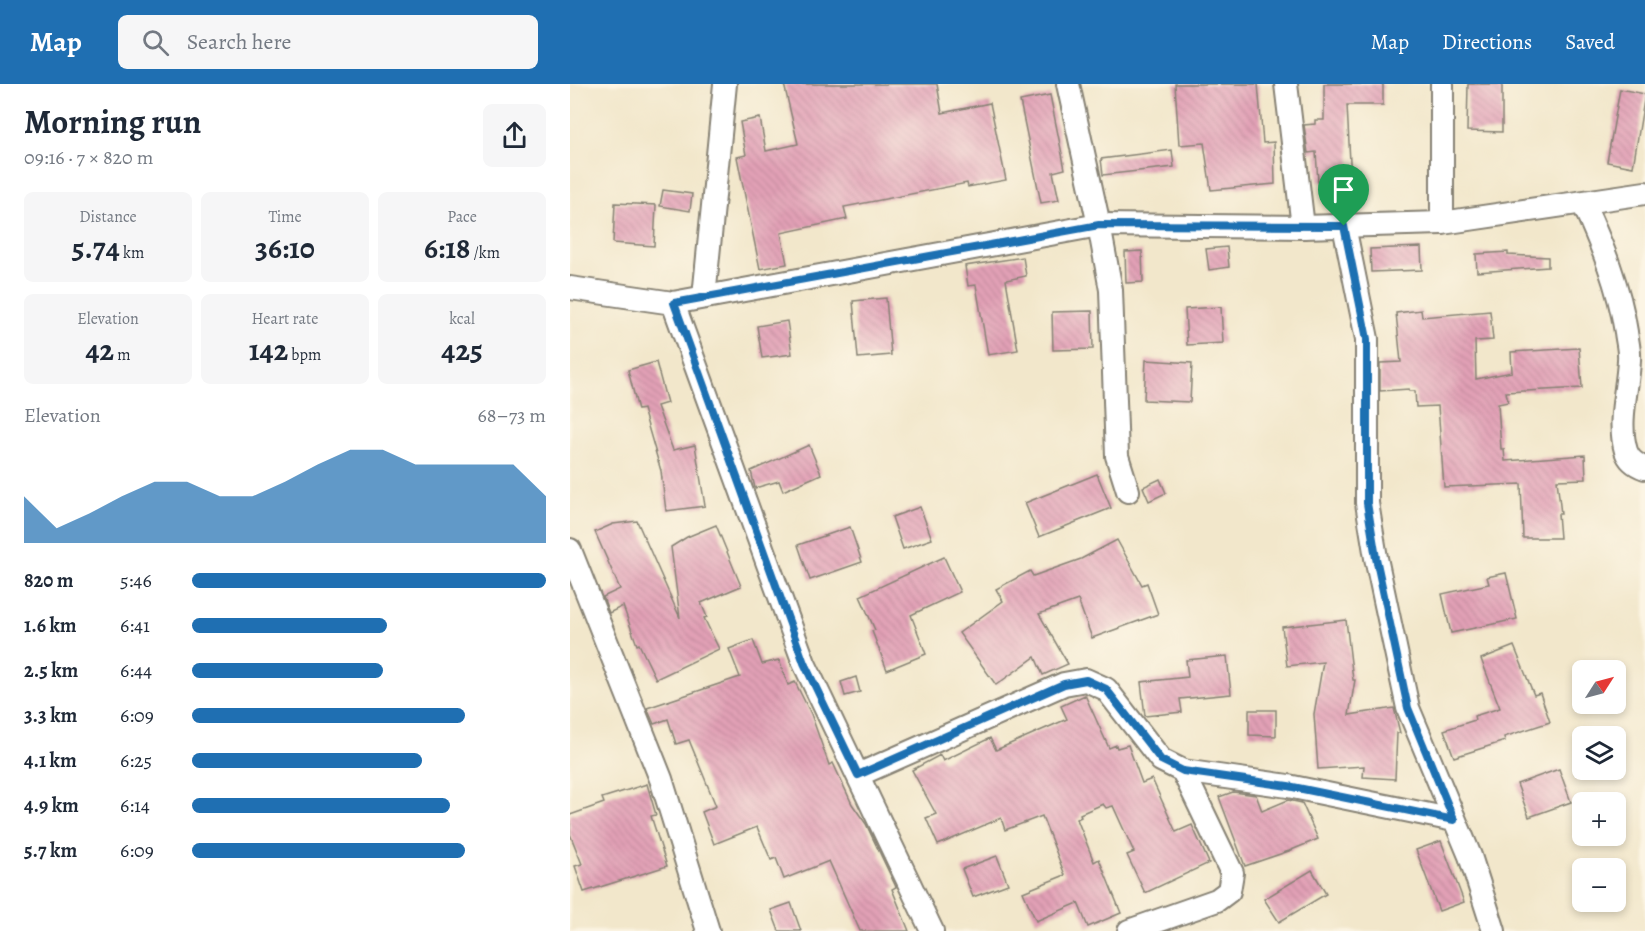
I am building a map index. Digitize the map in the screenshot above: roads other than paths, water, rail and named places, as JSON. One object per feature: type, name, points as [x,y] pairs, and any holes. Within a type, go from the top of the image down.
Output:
[{"type":"street","points":[[704,297],[725,84]]},
{"type":"street","points":[[1068,84],[1111,290],[1117,456],[1128,491]]},
{"type":"street","points":[[1286,84],[1304,227]]},
{"type":"street","points":[[1442,84],[1442,224]]},
{"type":"street","points":[[570,288],[674,303],[1099,225],[1304,227],[1442,224],[1645,194]]},
{"type":"street","points":[[1583,203],[1607,257],[1622,309],[1629,359],[1625,386],[1623,436],[1626,453],[1634,464],[1645,468]]},
{"type":"street","points":[[1344,226],[1367,339],[1367,503],[1376,558],[1408,708],[1470,856],[1494,931]]},
{"type":"street","points":[[674,303],[804,663],[932,931]]},
{"type":"street","points":[[570,550],[661,779],[708,931]]},
{"type":"street","points":[[858,775],[1064,684],[1086,680],[1106,689],[1161,760],[1183,771],[1288,786],[1454,820]]},
{"type":"street","points":[[1129,931],[1217,900],[1229,891],[1232,873],[1183,771]]}]
